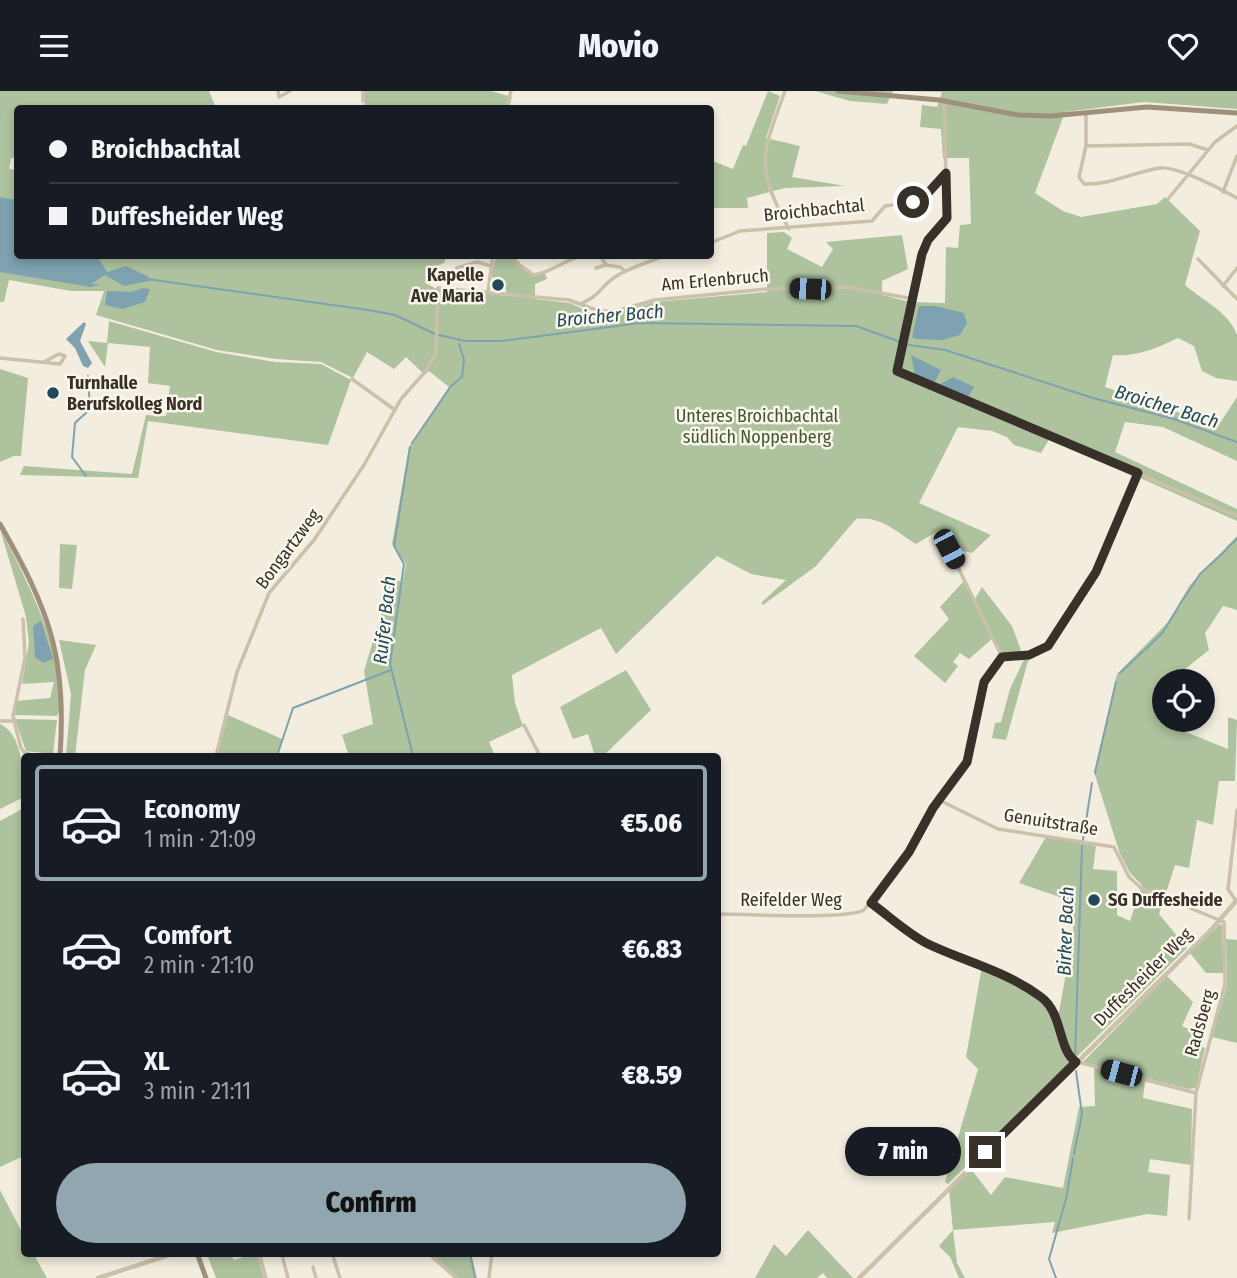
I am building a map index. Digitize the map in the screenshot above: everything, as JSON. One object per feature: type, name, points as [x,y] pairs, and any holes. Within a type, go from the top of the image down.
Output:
[{"type":"main road","points":[[838,91],[944,101],[1018,115],[1073,114],[1147,107],[1237,113]]},
{"type":"main road","points":[[0,524],[40,601],[54,640],[63,690],[60,753]]},
{"type":"main road","points":[[198,1257],[206,1278]]},
{"type":"street","points":[[278,91],[279,97],[290,91]]},
{"type":"street","points":[[363,91],[363,101]]},
{"type":"street","points":[[785,91],[768,137],[764,163],[768,189],[789,229]]},
{"type":"street","points":[[944,101],[947,218],[928,240],[922,254],[897,371],[1237,516]]},
{"type":"street","points":[[1086,112],[1086,146],[1079,177],[1084,184],[1108,184],[1161,168],[1189,175],[1237,198]]},
{"type":"street","points":[[1168,199],[1208,150],[1237,126]]},
{"type":"street","points":[[1086,146],[1189,144],[1208,150]]},
{"type":"street","points":[[1223,192],[1237,156]]},
{"type":"street","name":"Broichbachtal","points":[[714,241],[733,232],[872,221],[885,206],[922,199],[946,173]]},
{"type":"street","points":[[488,292],[492,259]]},
{"type":"street","points":[[515,259],[534,275],[553,270],[570,259]]},
{"type":"street","points":[[602,259],[606,265]]},
{"type":"street","points":[[580,304],[596,297],[613,278],[656,259]]},
{"type":"street","points":[[1198,259],[1237,299]]},
{"type":"street","points":[[457,268],[469,262],[491,265]]},
{"type":"street","points":[[596,268],[606,265],[620,267],[625,271]]},
{"type":"street","points":[[1223,286],[1237,268]]},
{"type":"street","name":"Am Erlenbruch","points":[[438,288],[569,300],[591,310],[616,311],[655,300],[694,298],[733,291],[847,287],[914,299]]},
{"type":"street","name":"Bongartzweg","points":[[217,753],[237,672],[270,593],[314,540],[364,465],[395,410],[430,365],[436,353],[438,288]]},
{"type":"street","points":[[0,358],[60,364],[65,356],[59,354],[44,362]]},
{"type":"street","points":[[352,379],[395,410]]},
{"type":"street","points":[[1002,657],[1029,655],[1048,646],[1096,572],[1138,473]]},
{"type":"street","points":[[949,549],[1002,657]]},
{"type":"street","points":[[23,619],[25,658],[14,698],[13,721],[25,753]]},
{"type":"street","points":[[1002,657],[984,682],[970,756],[939,800],[909,852],[871,903],[923,941],[990,967],[1041,996],[1054,1012],[1069,1055],[1076,1062],[1196,1093]]},
{"type":"street","points":[[0,721],[13,721]]},
{"type":"street","points":[[524,725],[538,753]]},
{"type":"street","name":"Genuitstraße","points":[[939,800],[991,827],[1113,847],[1129,877],[1141,888],[1184,907],[1221,919]]},
{"type":"street","name":"Duffesheider Weg","points":[[859,1278],[1237,901],[1228,889],[1237,810]]},
{"type":"street","name":"Reifelder Weg","points":[[721,914],[856,914],[871,903]]},
{"type":"street","name":"Radsberg","points":[[1189,1219],[1196,1093],[1225,984],[1224,922],[1221,919]]},
{"type":"street","points":[[98,1278],[163,1257]]},
{"type":"street","points":[[261,1257],[266,1278]]},
{"type":"street","points":[[283,1257],[288,1278]]},
{"type":"street","points":[[333,1257],[340,1278]]},
{"type":"street","points":[[432,1257],[456,1278]]},
{"type":"street","points":[[489,1278],[492,1257]]},
{"type":"street","points":[[313,1267],[316,1278]]},
{"type":"green space","name":"Unteres Broichbachtal südlich Noppenberg","points":[[0,91],[209,91],[215,105],[14,105],[14,158],[11,158],[9,169],[14,170],[14,259],[446,259],[444,263],[432,268],[425,283],[437,289],[507,296],[506,290],[491,276],[495,259],[515,259],[534,274],[544,271],[547,279],[535,284],[535,299],[570,303],[593,314],[614,314],[655,302],[767,292],[767,233],[784,232],[792,238],[787,249],[822,267],[833,249],[826,242],[902,235],[908,269],[882,281],[882,295],[910,302],[945,303],[946,247],[958,248],[960,225],[971,224],[969,158],[943,158],[941,129],[920,127],[922,105],[937,107],[942,92],[904,91],[1237,91],[1237,109],[1144,102],[1065,112],[1035,193],[1063,211],[1081,217],[1157,204],[1165,197],[1200,231],[1185,285],[1222,313],[1233,327],[1237,335],[1237,381],[1216,378],[1202,371],[1194,346],[1178,338],[1139,353],[1113,355],[1105,387],[1218,426],[1237,397],[1237,461],[1163,427],[1125,422],[1115,452],[1237,509],[1237,521],[1050,438],[1041,453],[1014,445],[1007,437],[992,431],[958,427],[919,503],[991,535],[972,553],[951,548],[939,530],[916,544],[880,522],[856,519],[816,566],[763,605],[761,603],[786,580],[751,574],[717,556],[616,654],[601,628],[512,675],[515,703],[523,726],[489,742],[494,753],[348,753],[342,735],[373,724],[364,671],[382,611],[385,578],[400,581],[402,585],[406,564],[392,544],[409,447],[449,387],[429,371],[425,375],[406,357],[394,369],[367,352],[353,378],[321,362],[276,359],[217,350],[96,315],[104,291],[71,291],[9,280],[4,302],[0,302]]},
{"type":"green space","points":[[364,91],[491,91],[512,97],[510,105],[365,105]]},
{"type":"green space","points":[[768,91],[780,96],[766,138],[800,146],[792,177],[845,186],[785,188],[747,198],[748,208],[714,208],[714,162],[733,169],[743,145],[746,146]]},
{"type":"green space","points":[[815,91],[893,91],[887,104],[850,101]]},
{"type":"green space","points":[[109,321],[216,352],[275,362],[321,364],[351,380],[328,445],[148,421],[138,478],[20,475],[24,466],[132,474],[146,415],[166,416],[170,386],[148,383],[150,347],[108,343],[105,367],[88,341],[107,343]]},
{"type":"green space","points":[[0,369],[28,378],[21,456],[0,462]]},
{"type":"green space","points":[[0,529],[33,594],[53,649],[61,698],[57,716],[15,715],[16,701],[50,698],[54,682],[22,684],[29,642],[26,617]]},
{"type":"green space","points":[[1237,536],[1237,610],[1223,606],[1205,633],[1209,650],[1185,669],[1152,669],[1152,732],[1186,732],[1228,749],[1228,717],[1237,720],[1235,781],[1219,781],[1213,825],[1197,820],[1189,868],[1175,865],[1159,914],[1187,948],[948,1184],[945,1182],[978,1069],[966,1057],[982,966],[1039,998],[1055,1016],[1059,1012],[1073,934],[1074,902],[1019,883],[1046,837],[1096,846],[1093,869],[1117,871],[1117,915],[1130,921],[1142,885],[1130,873],[1120,854],[1094,772],[1117,674],[1168,622],[1190,585]]},
{"type":"green space","points":[[60,544],[77,545],[72,589],[59,588]]},
{"type":"green space","points":[[963,582],[975,599],[982,587],[1012,626],[1022,653],[1003,654],[993,638],[969,659],[960,653],[953,662],[958,666],[945,683],[914,656],[949,619],[940,607]]},
{"type":"green space","points":[[59,640],[96,645],[85,670],[75,753],[66,753],[71,694]]},
{"type":"green space","points":[[1025,657],[1033,657],[1028,661],[1006,740],[992,738],[995,723],[1001,722],[1010,689]]},
{"type":"green space","points":[[626,670],[651,710],[606,753],[594,753],[588,734],[573,739],[560,707]]},
{"type":"green space","points":[[228,715],[282,739],[278,753],[218,753]]},
{"type":"green space","points":[[15,719],[57,720],[53,753],[26,751]]},
{"type":"green space","points":[[0,724],[8,729],[21,756],[21,798],[0,809]]},
{"type":"green space","points":[[21,810],[21,1157],[0,1167],[0,821]]},
{"type":"green space","points":[[1220,924],[1224,973],[1206,973],[1190,953]]},
{"type":"green space","points":[[1226,939],[1237,940],[1237,1043],[1212,1037],[1227,985]]},
{"type":"green space","points":[[1167,976],[1193,1002],[1182,1026],[1195,1032],[1190,1042],[1205,1048],[1196,1088],[1189,1089],[1083,1062]]},
{"type":"green space","points":[[1094,1067],[1145,1081],[1143,1098],[1192,1109],[1191,1165],[1150,1159],[1148,1172],[1170,1175],[1167,1216],[1148,1214],[1052,1233],[1055,1222],[953,1230],[949,1190],[971,1169],[991,1195],[1005,1177],[1063,1188],[1079,1107],[1095,1106]]},
{"type":"green space","points":[[0,1190],[21,1230],[21,1257],[35,1257],[47,1278],[0,1278]]},
{"type":"green space","points":[[808,1230],[853,1278],[827,1278],[823,1273],[817,1278],[755,1278],[774,1244],[786,1256]]},
{"type":"green space","points":[[953,1230],[957,1263],[965,1278],[959,1278],[950,1257],[939,1246]]},
{"type":"green space","points":[[208,1257],[232,1257],[234,1260],[258,1257],[264,1278],[216,1278]]},
{"type":"green space","points":[[435,1257],[472,1257],[477,1278],[458,1278]]},
{"type":"water","points":[[0,197],[14,199],[14,259],[99,259],[107,272],[126,266],[149,277],[149,281],[124,286],[105,275],[91,284],[100,284],[91,287],[0,272]]},
{"type":"water","points":[[150,289],[145,302],[123,309],[105,305],[107,291],[131,292]]},
{"type":"water","points":[[919,306],[935,306],[964,313],[967,323],[960,335],[942,340],[916,339],[912,337]]},
{"type":"water","points":[[84,322],[86,324],[80,341],[92,363],[88,368],[83,366],[75,348],[66,339]]},
{"type":"water","points":[[911,355],[941,370],[934,383],[915,375]]},
{"type":"water","points":[[953,377],[974,387],[968,398],[940,384]]},
{"type":"water","points":[[41,621],[53,659],[43,663],[35,657],[33,626]]},
{"type":"waterway","name":"Broicher Bach","points":[[147,279],[395,315],[435,334],[465,341],[502,341],[640,323],[856,326],[909,345],[945,350],[1093,398],[1174,419],[1237,442]]},
{"type":"waterway","name":"Ruifer Bach","points":[[412,443],[451,386],[462,377],[464,360],[459,344]]},
{"type":"waterway","points":[[88,376],[90,409]]},
{"type":"waterway","points":[[86,476],[72,457],[75,423],[87,412]]},
{"type":"waterway","name":"Ruifer Bach","points":[[410,447],[394,546],[404,564],[390,664],[412,753]]},
{"type":"waterway","name":"Birker Bach","points":[[1227,548],[1237,539]]},
{"type":"waterway","name":"Birker Bach","points":[[1180,604],[1200,574],[1226,550]]},
{"type":"waterway","name":"Birker Bach","points":[[1145,650],[1163,632],[1179,606]]},
{"type":"waterway","name":"Birker Bach","points":[[1120,673],[1143,651]]},
{"type":"waterway","points":[[278,753],[293,708],[391,670]]},
{"type":"waterway","name":"Birker Bach","points":[[1095,773],[1116,682]]},
{"type":"waterway","name":"Birker Bach","points":[[1083,840],[1092,783]]},
{"type":"waterway","name":"Birker Bach","points":[[1075,1058],[1082,846]]},
{"type":"waterway","name":"Birker Bach","points":[[1074,1154],[1082,1114],[1076,1071]]},
{"type":"waterway","name":"Birker Bach","points":[[1056,1278],[1049,1259],[1066,1199],[1073,1158]]},
{"type":"waterway","name":"Ruifer Bach","points":[[471,1257],[475,1278]]},
{"type":"place","name":"Kapelle Ave Maria","points":[[498,285]]},
{"type":"place","name":"Turnhalle Berufskolleg Nord","points":[[53,393]]},
{"type":"place","name":"SG Duffesheide","points":[[1094,900]]},
{"type":"route","points":[[913,202],[933,189],[946,173],[947,218],[940,230],[928,240],[922,254],[906,340],[897,371],[1138,473],[1096,572],[1048,646],[1029,655],[1002,657],[989,672],[981,693],[973,746],[967,762],[933,808],[909,852],[871,903],[923,941],[990,967],[1041,996],[1058,1020],[1069,1055],[1076,1062],[985,1152]]}]
